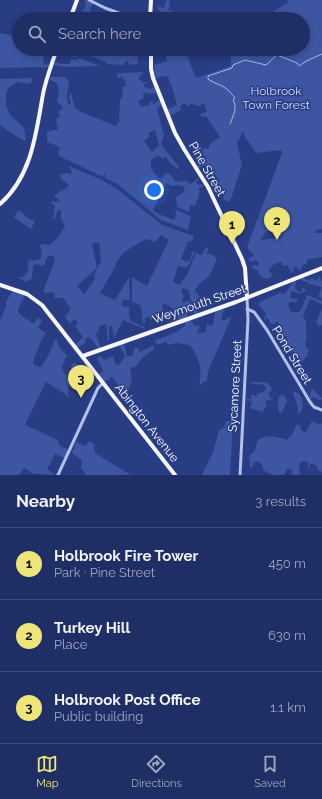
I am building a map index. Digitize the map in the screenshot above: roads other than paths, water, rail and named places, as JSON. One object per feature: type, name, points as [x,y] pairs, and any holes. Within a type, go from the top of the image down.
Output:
[{"type":"main road","points":[[73,12],[77,0]]},
{"type":"main road","points":[[150,12],[151,2]]},
{"type":"main road","points":[[0,204],[17,185],[29,162],[41,114],[44,89],[55,56]]},
{"type":"main road","name":"Pine Street","points":[[151,56],[153,78],[175,133],[208,187],[242,259],[245,268],[247,298]]},
{"type":"main road","name":"Weymouth Street","points":[[83,356],[247,298],[322,268]]},
{"type":"main road","name":"Abington Avenue","points":[[0,285],[23,292],[38,301],[176,475]]},
{"type":"street","points":[[89,0],[116,12]]},
{"type":"street","name":"Sycamore Street","points":[[240,475],[247,298]]},
{"type":"street","name":"Pond Street","points":[[247,309],[254,312],[267,330],[310,402],[314,407],[322,410]]},
{"type":"street","points":[[58,475],[98,388],[103,383]]},
{"type":"waterway","points":[[280,56],[297,63],[299,66],[322,54]]},
{"type":"waterway","points":[[230,124],[234,112],[235,106],[233,100],[235,98],[225,88],[208,79],[208,76],[232,68],[233,65],[245,60],[266,65],[276,56]]},
{"type":"place","name":"Turkey Hill","points":[[277,240]]},
{"type":"place","name":"Holbrook Fire Tower","points":[[232,244]]},
{"type":"place","name":"Holbrook Post Office","points":[[81,398]]},
{"type":"park label","name":"Holbrook Town Forest","points":[[276,98]]}]
